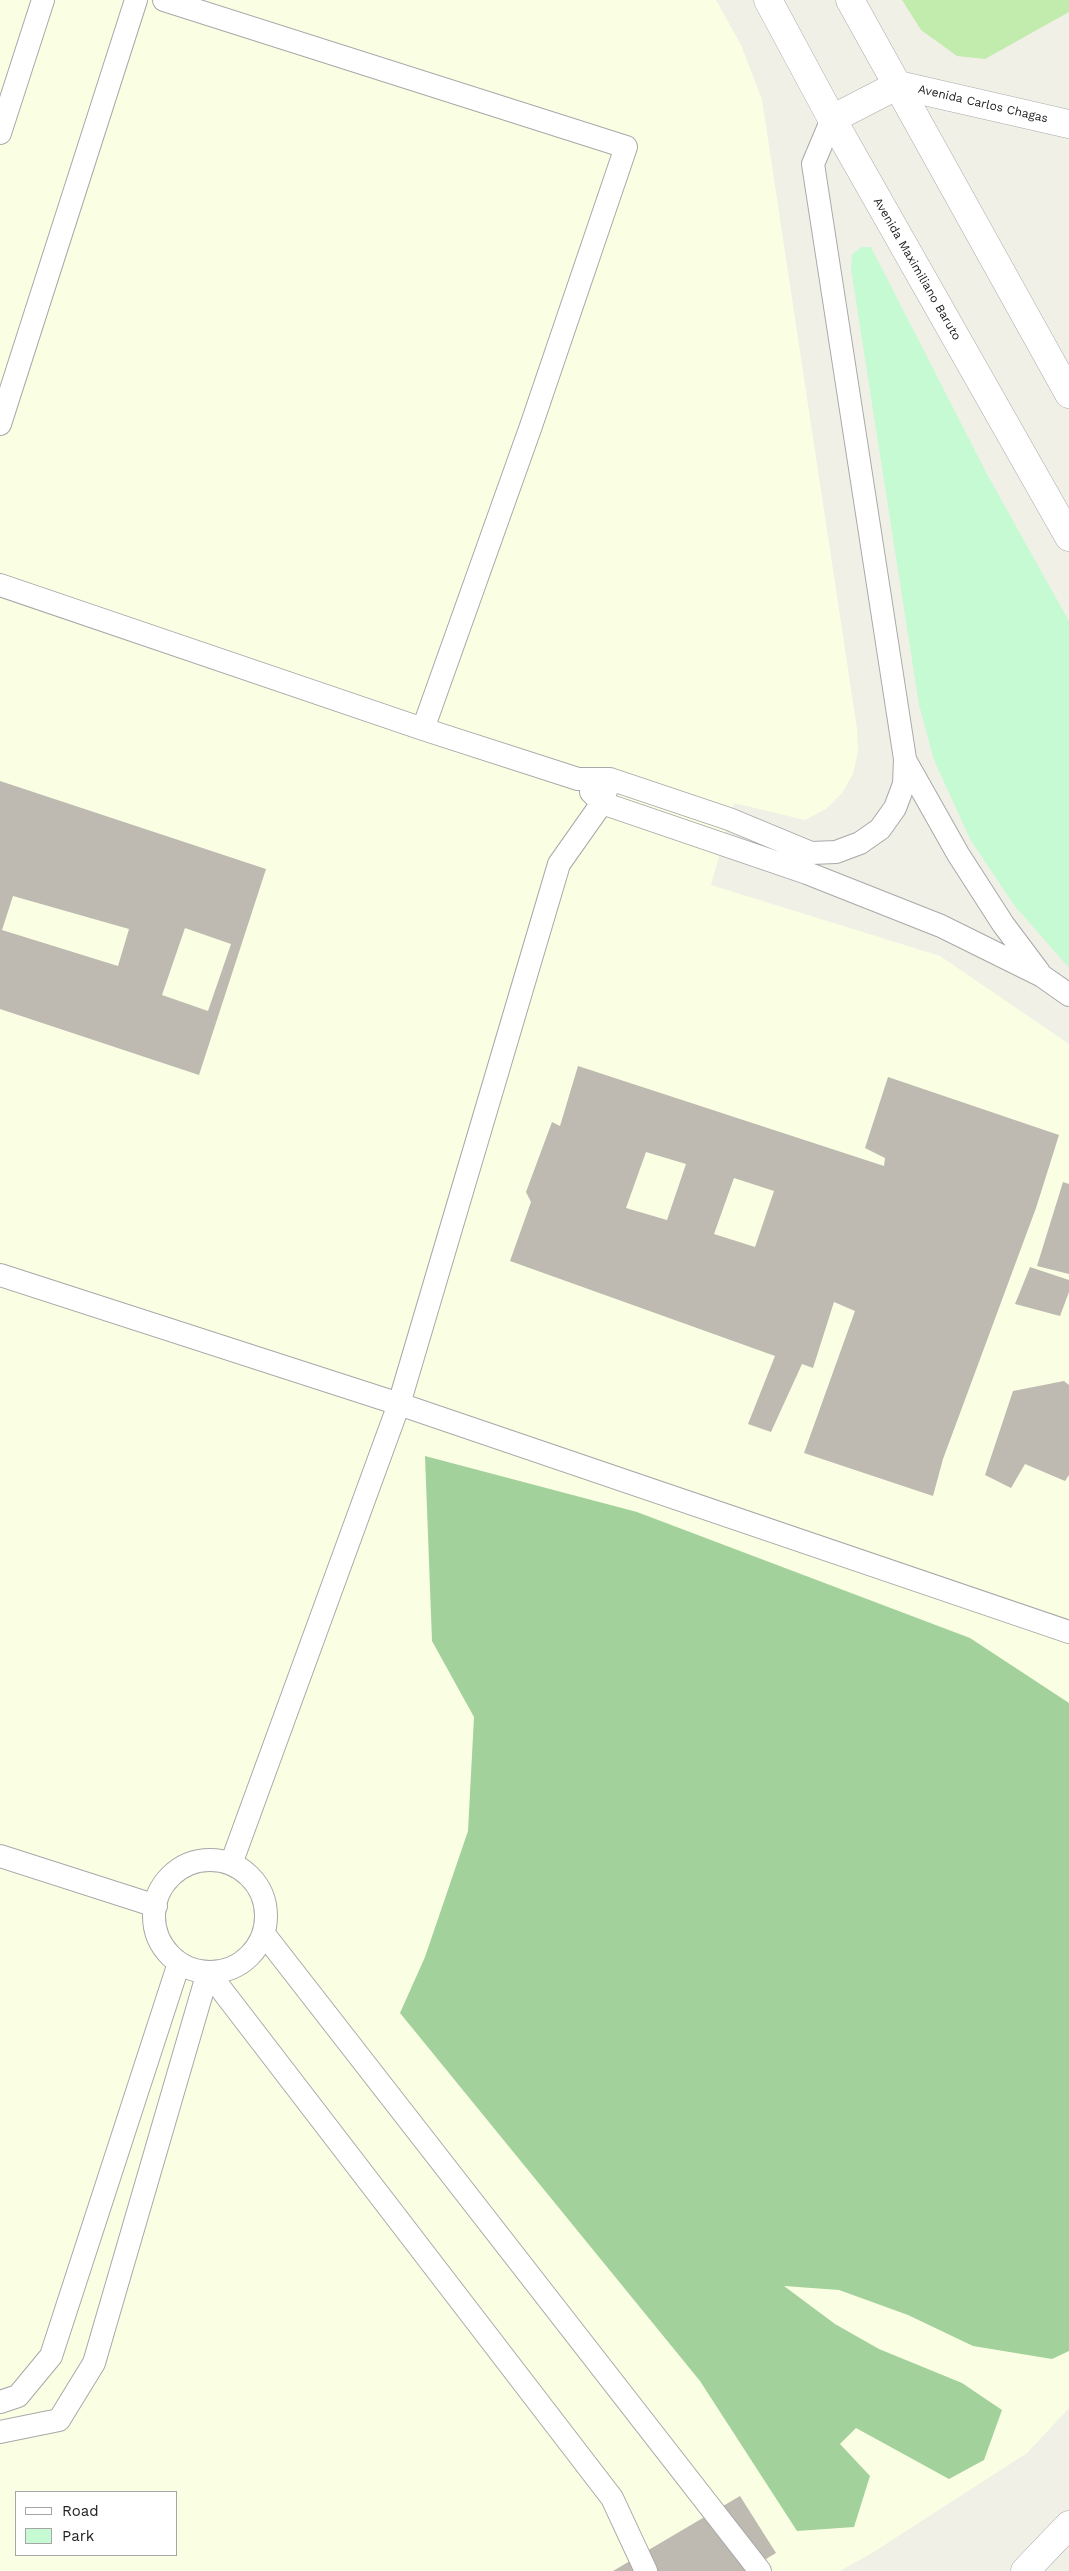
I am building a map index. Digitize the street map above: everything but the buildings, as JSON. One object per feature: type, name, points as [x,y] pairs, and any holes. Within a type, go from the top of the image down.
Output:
[{"type":"street","name":"Avenida Maximiliano Baruto","points":[[768,0],[832,120],[1069,537]]},
{"type":"street","points":[[850,0],[1069,394]]},
{"type":"street","points":[[832,120],[898,85]]},
{"type":"street","name":"Avenida Carlos Chagas","points":[[898,85],[1069,124]]},
{"type":"street","points":[[1026,2571],[1069,2525]]},
{"type":"lane","points":[[0,133],[42,0]]},
{"type":"lane","points":[[0,424],[136,0]]},
{"type":"lane","points":[[164,0],[626,147],[531,426],[423,729]]},
{"type":"lane","points":[[0,585],[423,729],[578,779],[610,779],[729,820],[811,853],[836,852],[860,843],[880,828],[895,808],[904,784],[905,759],[813,164],[832,120]]},
{"type":"lane","points":[[905,759],[958,854],[1003,924],[1042,976]]},
{"type":"lane","points":[[578,779],[602,803],[807,874],[932,922],[1042,976],[1069,995]]},
{"type":"lane","points":[[232,1864],[399,1404],[559,864],[602,803],[610,779]]},
{"type":"lane","points":[[0,1275],[399,1404],[1069,1632]]},
{"type":"lane","points":[[0,1856],[156,1906]]},
{"type":"lane","points":[[215,1860],[232,1864],[246,1873],[257,1885],[264,1901],[266,1918],[264,1934],[255,1950],[242,1962],[226,1970],[208,1972],[193,1970],[179,1963],[167,1952],[159,1938],[155,1922],[156,1906],[161,1890],[171,1877],[184,1867],[200,1861],[215,1860]]},
{"type":"lane","points":[[264,1934],[760,2571]]},
{"type":"lane","points":[[0,2402],[18,2396],[51,2356],[179,1963]]},
{"type":"lane","points":[[0,2432],[59,2420],[94,2363],[208,1972]]},
{"type":"lane","points":[[208,1972],[612,2498],[646,2571]]},
{"type":"shaded area","points":[[0,0],[716,0],[741,45],[762,100],[857,729],[858,751],[853,774],[842,793],[826,809],[805,820],[734,803],[711,885],[940,956],[1069,1044],[1069,2408],[1027,2453],[872,2553],[840,2571],[0,2571]]},
{"type":"green space","points":[[902,0],[1069,0],[1069,12],[985,59],[957,56],[921,30]]},
{"type":"green space","points":[[862,247],[871,247],[988,476],[1069,621],[1069,968],[1014,905],[970,839],[934,760],[919,705],[851,269],[852,254]]},
{"type":"green space","points":[[425,1456],[637,1512],[970,1638],[1069,1703],[1069,2351],[1052,2359],[973,2346],[908,2315],[839,2290],[784,2286],[835,2324],[879,2349],[962,2383],[1002,2410],[984,2460],[949,2479],[856,2428],[840,2444],[870,2476],[854,2527],[797,2531],[700,2381],[400,2013],[425,1957],[468,1831],[474,1717],[432,1641]]}]
